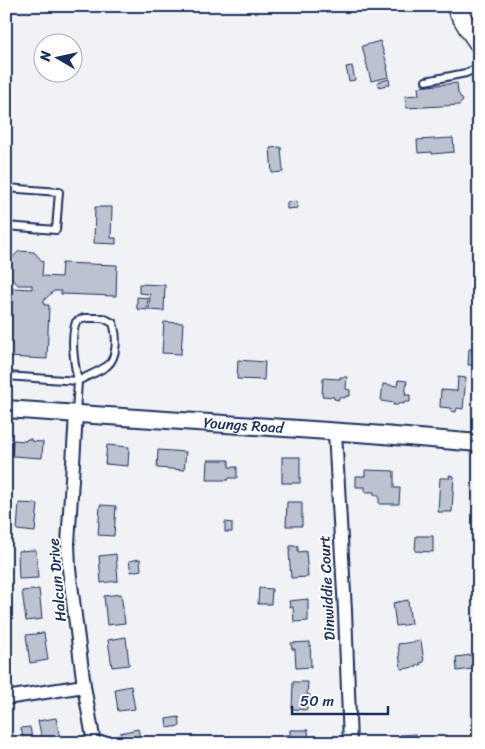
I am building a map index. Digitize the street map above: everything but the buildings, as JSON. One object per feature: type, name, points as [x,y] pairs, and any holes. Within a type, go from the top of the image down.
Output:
[{"type":"main road","points":[[455,6],[479,44]]},
{"type":"street","name":"Youngs Road","points":[[6,409],[479,443]]},
{"type":"street","name":"Halcun Drive","points":[[76,414],[68,544],[69,569],[84,686],[94,743]]},
{"type":"street","name":"Dinwiddie Court","points":[[335,432],[350,743]]},
{"type":"street","points":[[6,698],[84,686]]},
{"type":"lane","points":[[426,80],[466,73],[479,67]]},
{"type":"lane","points":[[6,188],[59,192],[56,230],[6,226]]},
{"type":"lane","points":[[6,376],[78,380],[108,365],[114,356],[116,330],[113,323],[103,318],[84,318],[76,322],[73,329],[74,361],[78,380],[76,414]]}]
